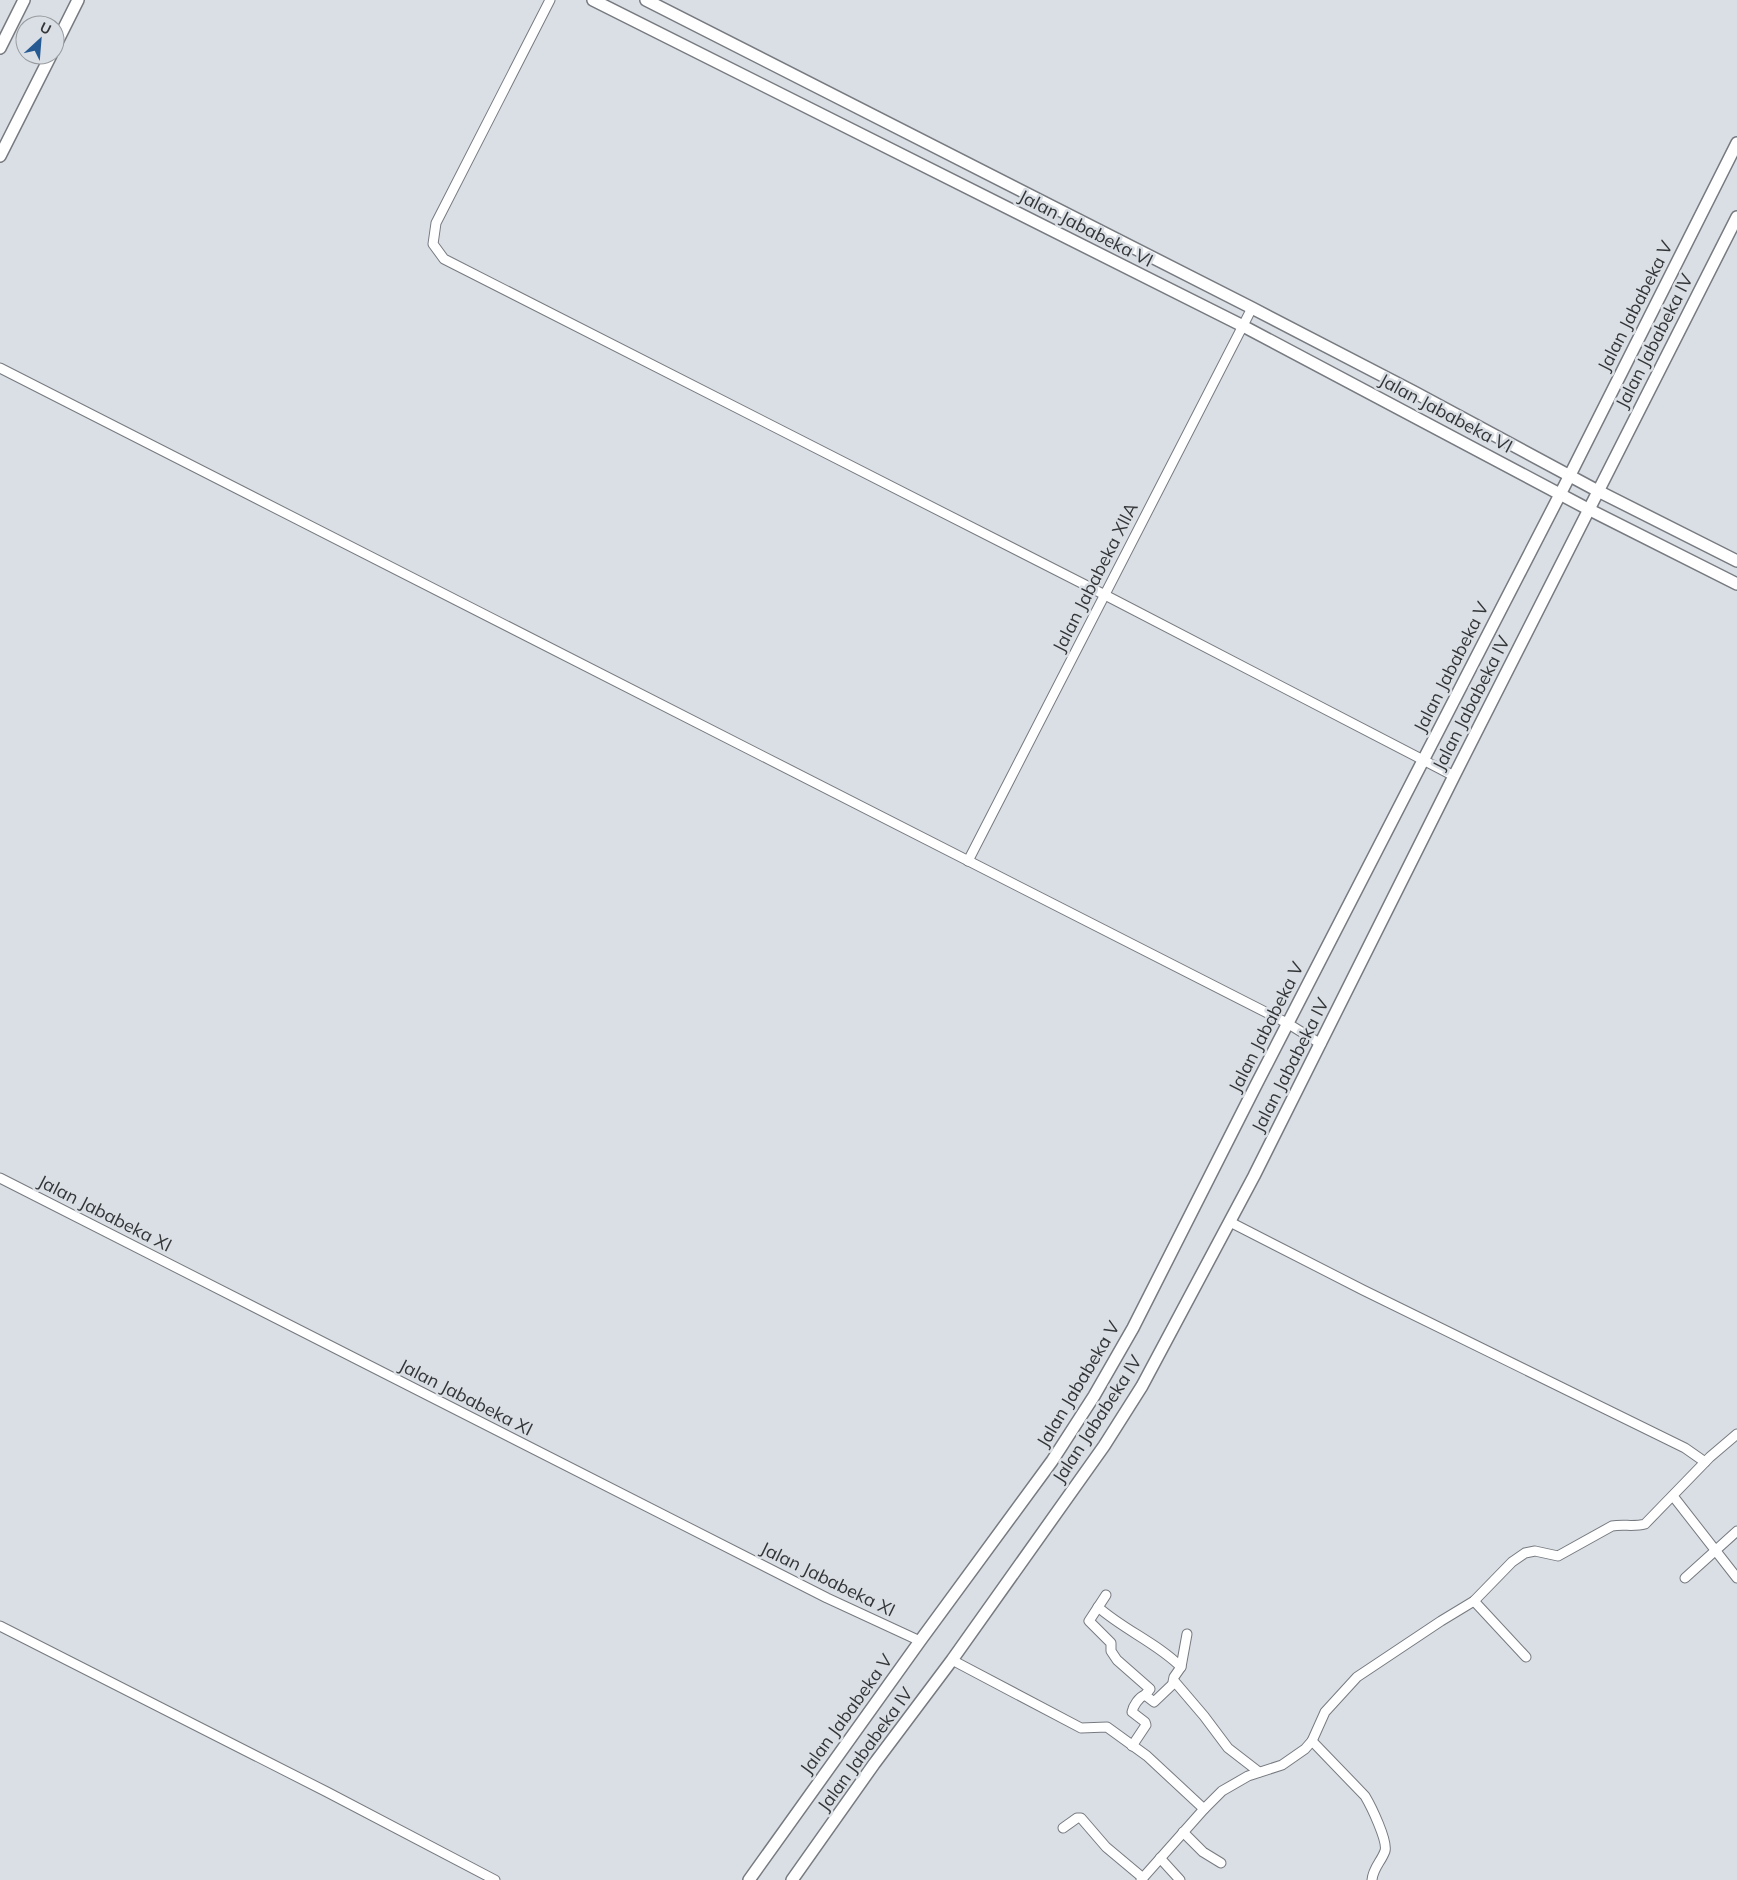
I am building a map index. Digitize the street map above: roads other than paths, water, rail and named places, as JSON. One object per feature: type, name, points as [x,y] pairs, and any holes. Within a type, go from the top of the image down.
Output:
[{"type":"street","points":[[0,48],[24,0]]},
{"type":"street","points":[[65,26],[78,0]]},
{"type":"street","points":[[550,0],[436,223],[433,244],[444,259],[1105,595],[1454,776]]},
{"type":"street","name":"Jalan Jababeka VI","points":[[593,0],[1243,326],[1588,509],[1737,584]]},
{"type":"street","name":"Jalan Jababeka VI","points":[[646,0],[1252,308],[1598,491],[1737,561]]},
{"type":"street","points":[[0,156],[46,65]]},
{"type":"street","name":"Jalan Jababeka V","points":[[749,1880],[1052,1461],[1110,1370],[1570,475],[1737,143]]},
{"type":"street","name":"Jalan Jababeka IV","points":[[792,1880],[874,1764],[952,1660],[1124,1416],[1230,1222],[1588,509],[1737,217]]},
{"type":"street","name":"Jalan Jababeka XIIA","points":[[968,860],[1252,308]]},
{"type":"street","points":[[0,368],[1287,1023],[1321,1044]]},
{"type":"street","name":"Jalan Jababeka XI","points":[[0,1178],[827,1598],[920,1641]]},
{"type":"street","points":[[1230,1222],[1363,1290],[1685,1448],[1706,1462]]},
{"type":"street","points":[[1063,1828],[1077,1818],[1081,1818],[1106,1847],[1142,1879],[1204,1809],[1230,1785],[1290,1761],[1312,1741],[1326,1712],[1357,1677],[1474,1601],[1504,1570],[1525,1553],[1535,1551],[1558,1556],[1612,1526],[1645,1524],[1706,1462],[1737,1434]]},
{"type":"street","points":[[1673,1496],[1737,1578]]},
{"type":"street","points":[[1685,1578],[1737,1531]]},
{"type":"street","points":[[1106,1595],[1089,1620],[1111,1643],[1111,1651],[1117,1660],[1150,1689],[1132,1709],[1132,1712],[1145,1722],[1146,1725],[1132,1746]]},
{"type":"street","points":[[1474,1601],[1526,1657]]},
{"type":"street","points":[[1098,1607],[1125,1628],[1156,1646],[1182,1667]]},
{"type":"street","points":[[0,1626],[327,1792],[495,1880]]},
{"type":"street","points":[[1145,1695],[1154,1702],[1173,1682],[1174,1677],[1182,1667],[1187,1634]]},
{"type":"street","points":[[952,1660],[1082,1728],[1105,1726],[1147,1756],[1204,1809]]},
{"type":"street","points":[[1173,1682],[1178,1683],[1191,1698],[1228,1748],[1259,1772]]},
{"type":"street","points":[[1312,1741],[1365,1796],[1371,1806],[1385,1845],[1385,1850],[1372,1874],[1372,1880]]},
{"type":"street","points":[[1183,1832],[1203,1852],[1221,1863]]},
{"type":"street","points":[[1160,1858],[1180,1880]]}]
